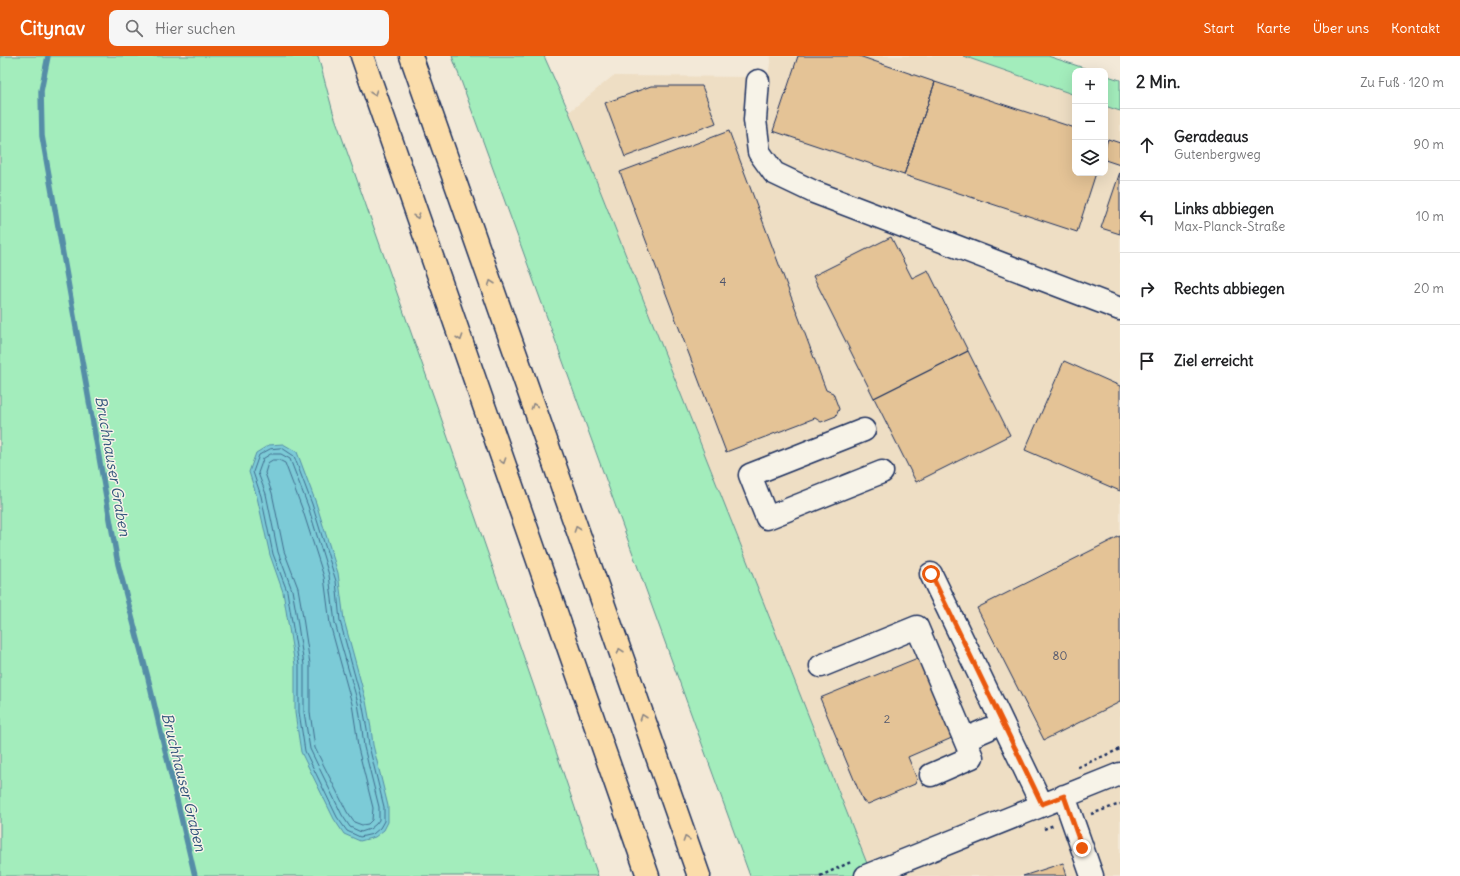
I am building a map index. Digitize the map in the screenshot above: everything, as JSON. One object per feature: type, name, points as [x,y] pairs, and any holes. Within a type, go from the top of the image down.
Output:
[{"type":"highway","points":[[362,56],[648,876]]},
{"type":"highway","points":[[411,56],[699,876]]},
{"type":"highway","points":[[630,825],[631,876]]},
{"type":"street","points":[[758,81],[755,120],[759,152],[774,173],[814,192],[1120,308]]},
{"type":"street","points":[[864,430],[750,475],[766,518],[882,472]]},
{"type":"street","points":[[931,574],[1042,804]]},
{"type":"street","points":[[821,666],[917,627],[972,757],[932,775]]},
{"type":"street","points":[[965,739],[988,729]]},
{"type":"street","points":[[866,876],[1042,804],[1120,774]]},
{"type":"street","points":[[1064,796],[1092,876]]},
{"type":"shaded area","points":[[771,56],[963,56],[1072,94],[1072,176],[1108,176],[1108,107],[1120,111],[1120,876],[872,876],[569,112],[613,76],[768,77]]},
{"type":"green space","points":[[0,56],[318,56],[333,112],[437,406],[598,876],[0,876]]},
{"type":"green space","points":[[452,56],[544,56],[569,112],[872,876],[750,876]]},
{"type":"green space","points":[[963,56],[1048,56],[1084,68],[1072,68],[1072,94]]},
{"type":"green space","points":[[1108,76],[1120,80],[1120,111],[1108,107]]},
{"type":"water","points":[[283,444],[297,452],[316,503],[338,573],[344,620],[366,701],[373,745],[388,806],[388,822],[384,830],[375,837],[360,841],[344,834],[334,819],[301,752],[295,713],[295,665],[283,592],[270,555],[257,497],[249,472],[256,453],[269,445]]},
{"type":"building","points":[[798,56],[859,56],[935,82],[904,175],[773,131]]},
{"type":"building","points":[[935,82],[1072,127],[1072,176],[1095,176],[1077,232],[904,175]]},
{"type":"building","points":[[651,86],[702,86],[716,123],[625,157],[605,103]]},
{"type":"building","points":[[729,131],[826,390],[833,393],[839,409],[836,416],[821,422],[815,418],[726,452],[620,172]]},
{"type":"building","points":[[1108,139],[1120,143],[1120,165],[1108,161]]},
{"type":"building","points":[[1120,172],[1120,234],[1101,228]]},
{"type":"building","points":[[891,237],[912,278],[928,270],[968,351],[874,398],[813,276]]},
{"type":"building","points":[[968,351],[1010,435],[916,482],[874,398]]},
{"type":"building","points":[[1064,361],[1120,386],[1120,491],[1025,450]]},
{"type":"building","points":[[1120,536],[1120,702],[1044,740],[977,608]]},
{"type":"building","points":[[920,657],[954,737],[908,757],[917,779],[915,784],[868,804],[863,801],[820,698]]},
{"type":"building","points":[[1063,863],[1067,876],[1023,876]]},
{"type":"waterway","name":"Bruchhauser Graben","points":[[48,56],[41,91],[42,136],[118,564],[148,678],[195,876]]},
{"type":"route","points":[[931,574],[1032,787],[1042,804],[1064,796],[1082,848]]}]
